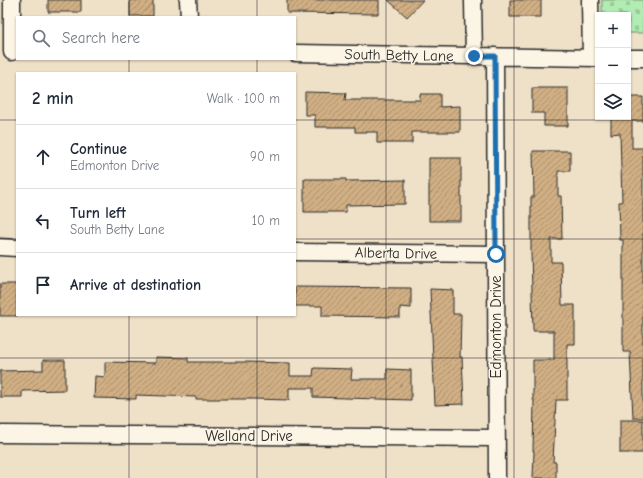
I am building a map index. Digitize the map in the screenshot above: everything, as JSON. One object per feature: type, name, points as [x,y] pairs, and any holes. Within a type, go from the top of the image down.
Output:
[{"type":"street","points":[[10,52],[12,0]]},
{"type":"street","points":[[188,0],[189,16]]},
{"type":"street","points":[[473,0],[474,56]]},
{"type":"street","points":[[590,0],[594,58]]},
{"type":"street","name":"South Betty Lane","points":[[296,53],[594,58]]},
{"type":"street","name":"Edmonton Drive","points":[[495,56],[497,478]]},
{"type":"street","points":[[631,58],[643,58]]},
{"type":"street","points":[[0,247],[16,248]]},
{"type":"street","name":"Alberta Drive","points":[[296,252],[496,254]]},
{"type":"street","name":"Welland Drive","points":[[0,434],[497,438]]},
{"type":"green space","points":[[602,0],[643,0],[643,33],[631,33],[631,12],[602,12]]},
{"type":"building","points":[[48,0],[81,0],[81,12],[48,12]]},
{"type":"building","points":[[130,0],[153,0],[153,16],[130,16]]},
{"type":"building","points":[[287,0],[379,0],[379,14],[287,13]]},
{"type":"building","points":[[388,0],[423,0],[407,17]]},
{"type":"building","points":[[510,0],[541,0],[541,17],[510,17]]},
{"type":"building","points":[[532,88],[568,88],[568,126],[544,126],[544,113],[532,113]]},
{"type":"building","points":[[305,92],[346,93],[345,100],[420,100],[420,94],[440,94],[440,107],[460,106],[460,132],[412,132],[412,143],[377,143],[377,132],[355,132],[355,127],[315,127],[315,115],[305,115]]},
{"type":"building","points":[[631,97],[643,97],[643,121],[632,121],[632,148],[643,148],[643,418],[633,418],[630,352],[623,352],[623,240],[620,240],[619,202],[622,202],[620,133],[611,134],[611,120],[631,120]]},
{"type":"building","points":[[533,151],[570,151],[570,171],[558,171],[558,196],[561,196],[562,239],[551,239],[551,262],[561,262],[562,305],[575,305],[575,344],[567,344],[567,400],[556,400],[553,462],[556,462],[556,478],[533,478],[533,360],[554,360],[554,331],[533,331],[531,197],[534,197]]},
{"type":"building","points":[[429,158],[461,158],[461,221],[429,221]]},
{"type":"building","points":[[304,179],[346,179],[346,181],[405,180],[405,204],[346,205],[346,212],[304,212]]},
{"type":"building","points":[[0,284],[16,284],[16,316],[0,316]]},
{"type":"building","points":[[296,287],[411,288],[411,308],[400,307],[400,317],[322,316],[322,306],[296,306]]},
{"type":"building","points":[[430,289],[453,290],[453,314],[461,314],[460,357],[462,357],[464,404],[435,405]]},
{"type":"building","points":[[156,357],[188,358],[188,362],[290,363],[290,376],[313,376],[314,368],[352,369],[351,379],[387,379],[387,369],[411,370],[411,400],[313,397],[313,388],[289,388],[289,400],[196,399],[196,397],[136,395],[136,399],[94,398],[95,376],[105,377],[105,362],[156,363]]},
{"type":"building","points":[[43,360],[65,360],[65,390],[22,391],[22,397],[0,397],[0,371],[43,370]]},
{"type":"building","points":[[620,420],[643,420],[643,453],[620,453]]},
{"type":"route","points":[[474,56],[495,56],[496,254]]}]
